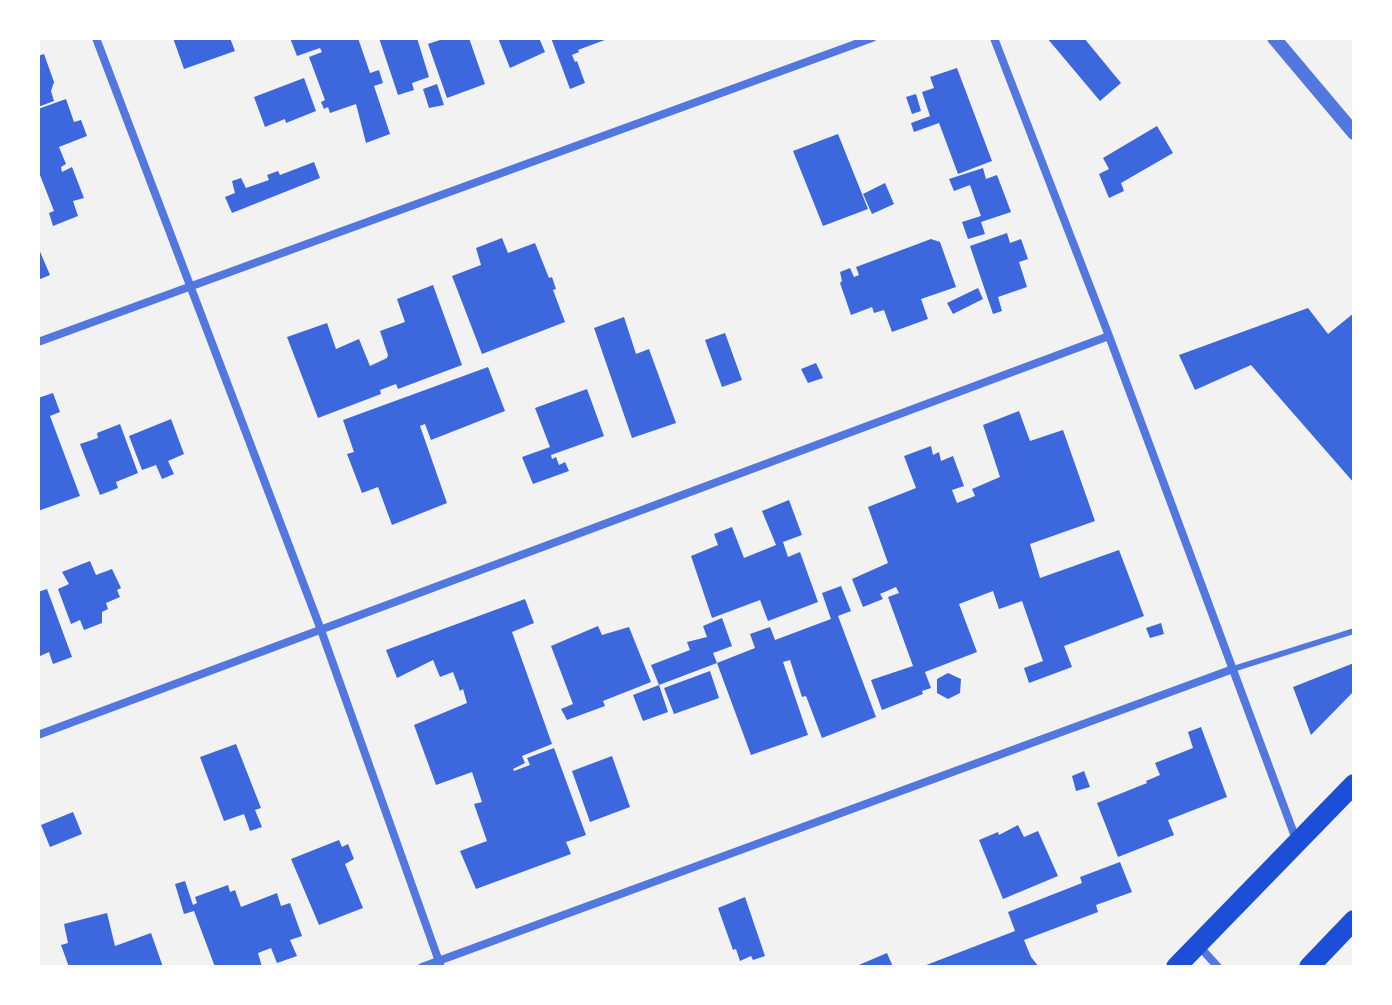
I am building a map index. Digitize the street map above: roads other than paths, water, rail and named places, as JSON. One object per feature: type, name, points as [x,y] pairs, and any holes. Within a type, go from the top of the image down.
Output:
[{"type":"main road","points":[[1176,967],[1354,784]]},
{"type":"main road","points":[[1309,967],[1354,920]]},
{"type":"street","points":[[96,38],[321,630],[440,964]]},
{"type":"street","points":[[38,342],[872,38]]},
{"type":"street","points":[[994,38],[1109,336],[1297,842]]},
{"type":"street","points":[[1274,38],[1354,133]]},
{"type":"street","points":[[38,735],[1109,336]]},
{"type":"street","points":[[422,967],[440,964],[1233,669]]},
{"type":"street","points":[[1198,945],[1218,967]]},
{"type":"lane","points":[[1233,669],[1354,631]]}]
